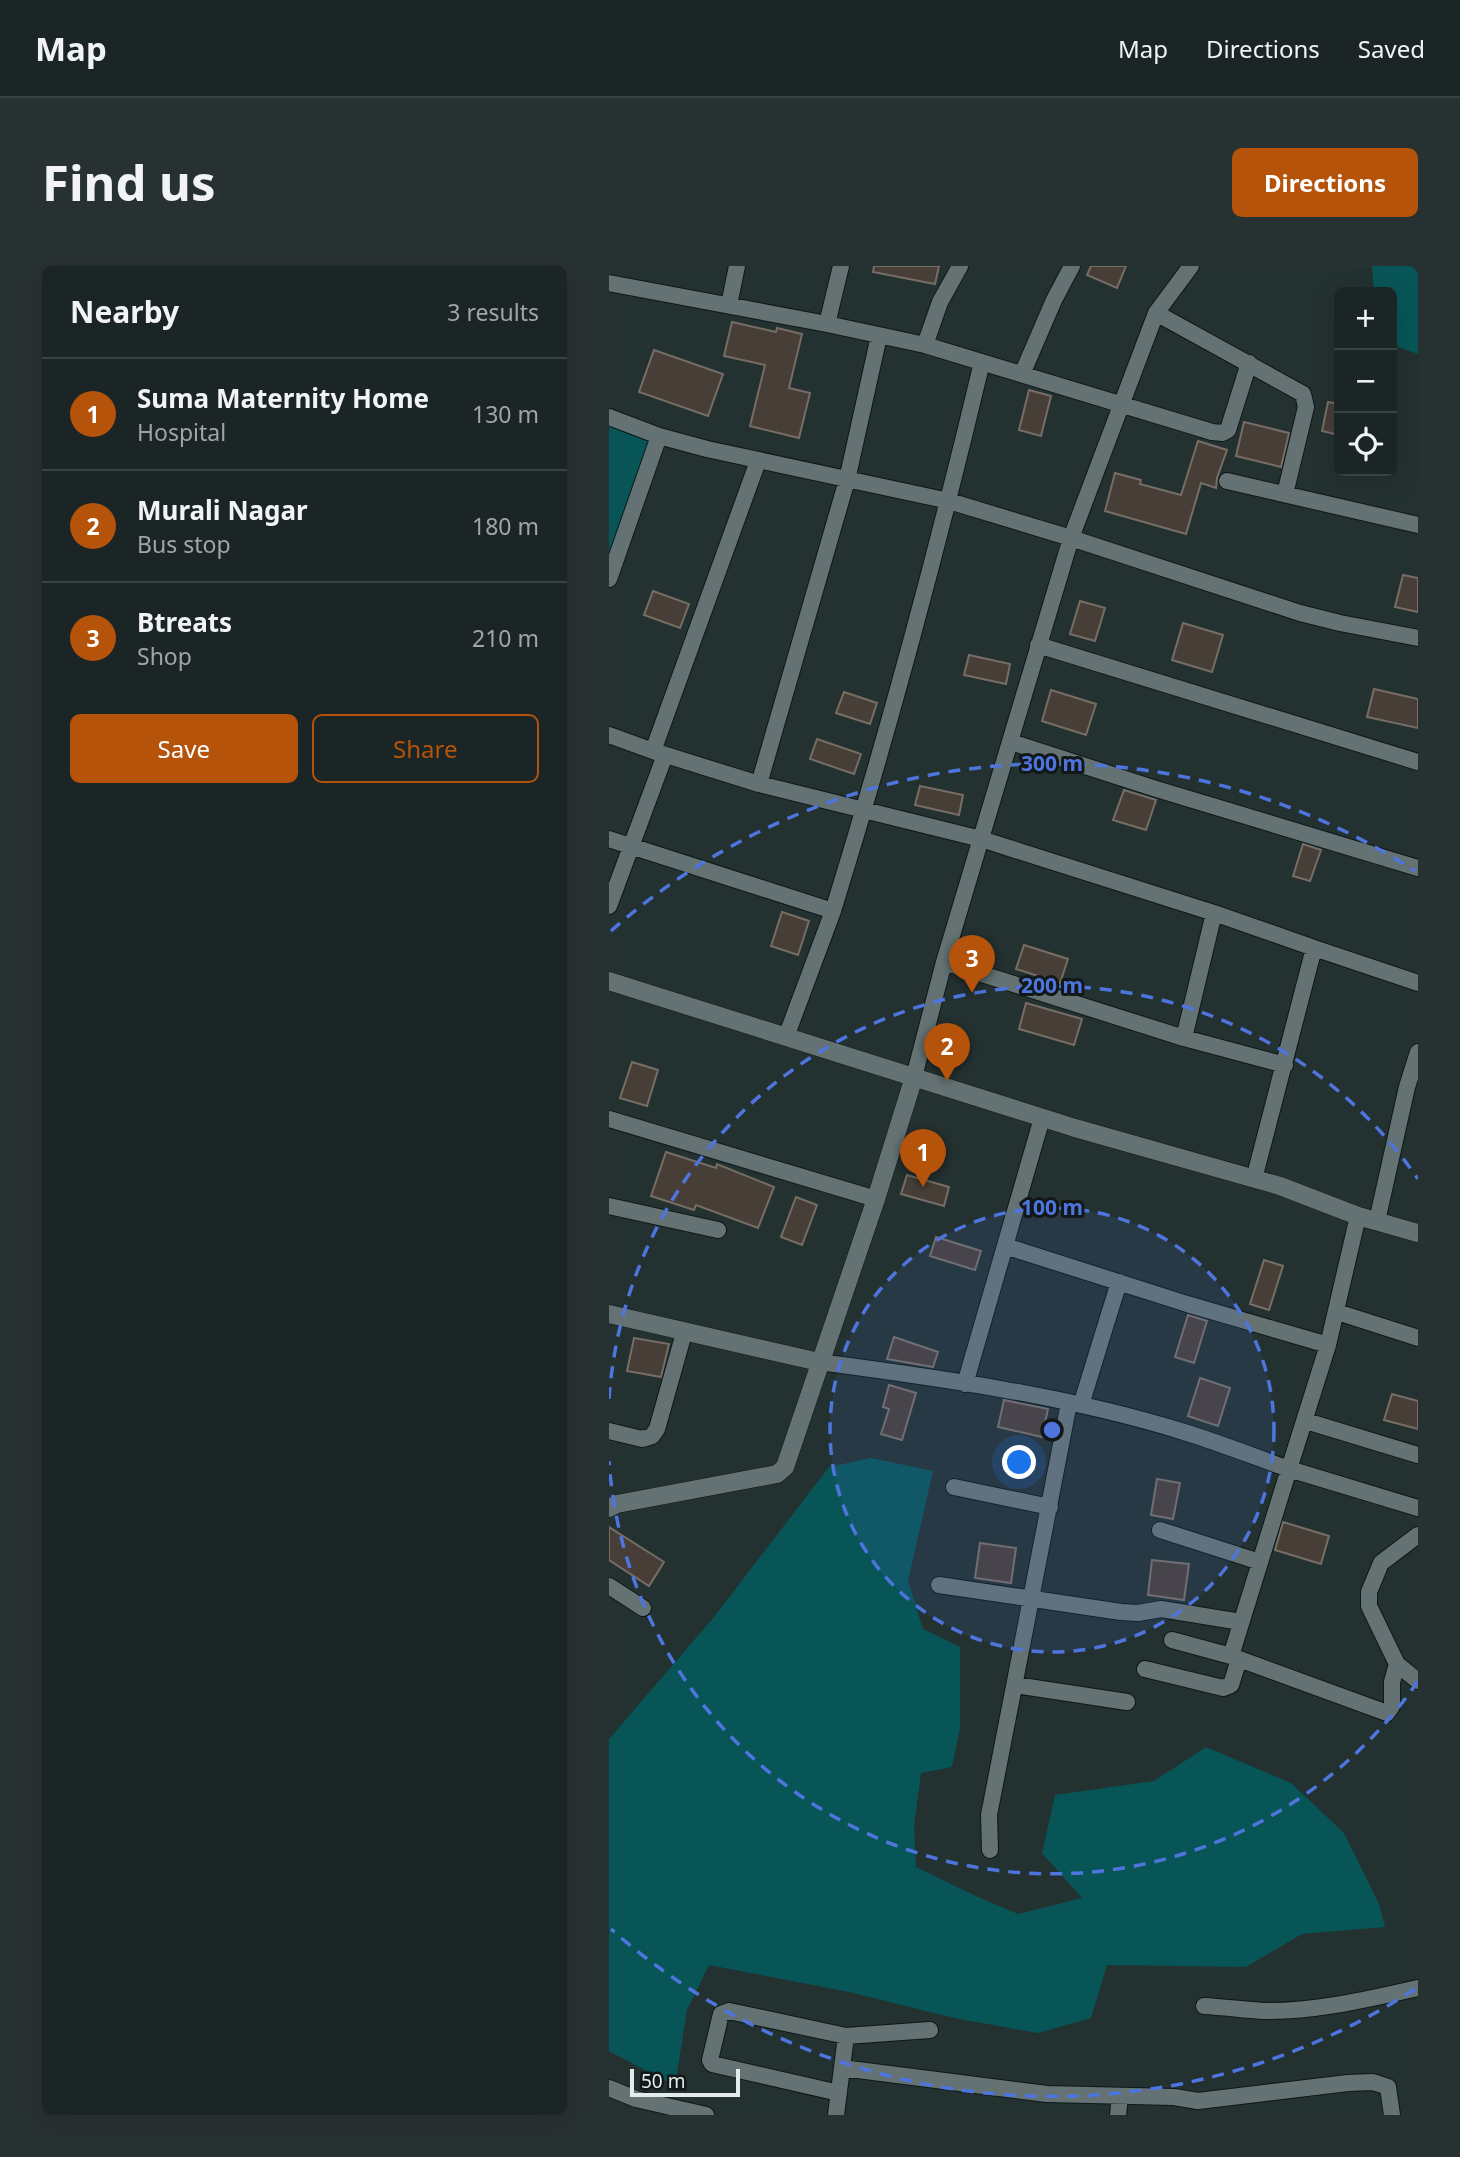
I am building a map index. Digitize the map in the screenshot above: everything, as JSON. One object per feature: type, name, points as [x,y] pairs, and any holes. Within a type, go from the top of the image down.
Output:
[{"type":"main road","points":[[609,981],[1042,1118],[1280,1186],[1357,1216],[1418,1233]]},
{"type":"main road","points":[[609,1508],[617,1504],[777,1474],[785,1467],[876,1199],[914,1077]]},
{"type":"main road","points":[[609,1314],[819,1363]]},
{"type":"street","points":[[729,305],[737,266]]},
{"type":"street","points":[[827,324],[841,266]]},
{"type":"street","points":[[925,345],[940,302],[960,266]]},
{"type":"street","points":[[1022,374],[1072,266]]},
{"type":"street","points":[[914,1077],[944,962],[1071,538],[1156,313],[1191,266]]},
{"type":"street","points":[[609,282],[925,345],[1212,432],[1222,433],[1231,425],[1249,363]]},
{"type":"street","points":[[1156,313],[1297,390],[1305,399],[1306,407],[1285,494]]},
{"type":"street","points":[[759,784],[847,480],[880,336]]},
{"type":"street","points":[[786,1037],[833,911],[864,811],[949,501],[982,362]]},
{"type":"street","points":[[609,417],[659,436],[758,461],[949,501],[1300,613],[1340,624],[1418,638]]},
{"type":"street","points":[[609,579],[659,436]]},
{"type":"street","points":[[609,906],[758,461]]},
{"type":"street","points":[[1227,481],[1418,525]]},
{"type":"street","points":[[1038,645],[1418,762]]},
{"type":"street","points":[[609,736],[759,784],[981,839],[1214,913],[1418,984]]},
{"type":"street","points":[[1011,742],[1153,788],[1418,867]]},
{"type":"street","points":[[609,839],[833,911]]},
{"type":"street","points":[[1184,1038],[1214,913]]},
{"type":"street","points":[[1254,1179],[1314,948]]},
{"type":"street","points":[[944,962],[1184,1038],[1285,1065]]},
{"type":"street","points":[[1377,1221],[1412,1089],[1418,1052]]},
{"type":"street","points":[[965,1384],[1042,1118]]},
{"type":"street","points":[[609,1119],[876,1199]]},
{"type":"street","points":[[609,1206],[718,1230]]},
{"type":"street","points":[[1145,1669],[1223,1688],[1231,1685],[1241,1622],[1328,1345],[1357,1216]]},
{"type":"street","points":[[1005,1246],[1328,1345]]},
{"type":"street","points":[[990,1850],[989,1815],[1050,1507],[1075,1404],[1119,1282]]},
{"type":"street","points":[[1337,1312],[1418,1338]]},
{"type":"street","points":[[609,1431],[642,1439],[652,1436],[657,1429],[684,1333]]},
{"type":"street","points":[[819,1363],[914,1374],[1075,1404],[1184,1432],[1290,1469],[1418,1508]]},
{"type":"street","points":[[1305,1422],[1418,1455]]},
{"type":"street","points":[[954,1487],[1050,1507]]},
{"type":"street","points":[[1160,1530],[1260,1562]]},
{"type":"street","points":[[1418,1535],[1381,1563],[1369,1592],[1369,1606],[1397,1664],[1418,1681]]},
{"type":"street","points":[[939,1585],[1121,1612],[1138,1613],[1161,1609],[1241,1622]]},
{"type":"street","points":[[609,1586],[643,1608]]},
{"type":"street","points":[[1172,1640],[1235,1657],[1387,1713],[1392,1706],[1392,1682],[1397,1664]]},
{"type":"street","points":[[1015,1685],[1127,1702]]},
{"type":"street","points":[[1204,2006],[1264,2011],[1307,2008],[1418,1988]]},
{"type":"street","points":[[839,2093],[712,2064],[710,2060],[719,2017],[724,2011],[846,2036],[930,2031]]},
{"type":"street","points":[[836,2115],[846,2036]]},
{"type":"street","points":[[842,2068],[1047,2094],[1164,2096],[1198,2102],[1373,2082],[1388,2087],[1392,2115]]},
{"type":"street","points":[[609,2088],[636,2099],[706,2115]]},
{"type":"street","points":[[1118,2115],[1120,2096]]},
{"type":"shaded area","points":[[1372,266],[1418,266],[1418,354],[1397,347],[1397,287],[1374,287]]},
{"type":"shaded area","points":[[609,419],[657,435],[609,560]]},
{"type":"shaded area","points":[[871,1458],[933,1471],[908,1581],[923,1629],[960,1647],[960,1728],[952,1767],[921,1773],[914,1826],[916,1867],[1018,1914],[1082,1898],[1042,1853],[1055,1795],[1154,1781],[1206,1747],[1291,1783],[1344,1833],[1379,1904],[1385,1927],[1302,1934],[1246,1967],[1107,1965],[1091,2018],[1038,2033],[954,2018],[849,1992],[709,1965],[687,2010],[675,2086],[609,2051],[609,1739],[714,1617],[829,1467]]},
{"type":"building","points":[[874,266],[939,266],[935,284],[873,272]]},
{"type":"building","points":[[1091,266],[1126,266],[1117,288],[1087,275]]},
{"type":"building","points":[[732,322],[776,332],[777,328],[802,334],[789,388],[810,393],[799,438],[750,426],[765,365],[724,356]]},
{"type":"building","points":[[654,350],[723,374],[708,416],[639,392]]},
{"type":"building","points":[[1029,390],[1051,396],[1041,436],[1019,430]]},
{"type":"building","points":[[1328,402],[1334,403],[1334,434],[1322,431]]},
{"type":"building","points":[[1244,422],[1289,433],[1281,467],[1236,456]]},
{"type":"building","points":[[1198,441],[1227,450],[1216,488],[1201,483],[1186,534],[1105,511],[1115,473],[1141,480],[1140,484],[1181,495]]},
{"type":"building","points":[[1403,575],[1418,578],[1418,612],[1395,607]]},
{"type":"building","points":[[653,591],[689,604],[680,628],[644,615]]},
{"type":"building","points":[[1080,601],[1105,608],[1095,641],[1070,634]]},
{"type":"building","points":[[1183,623],[1223,635],[1212,672],[1172,660]]},
{"type":"building","points":[[969,655],[1010,664],[1006,684],[964,675]]},
{"type":"building","points":[[1374,689],[1418,699],[1418,728],[1367,717]]},
{"type":"building","points":[[1051,690],[1096,704],[1086,735],[1042,721]]},
{"type":"building","points":[[844,692],[877,703],[870,724],[836,713]]},
{"type":"building","points":[[817,739],[861,754],[854,774],[810,759]]},
{"type":"building","points":[[920,786],[963,795],[959,815],[915,805]]},
{"type":"building","points":[[1124,790],[1156,800],[1146,830],[1113,820]]},
{"type":"building","points":[[1303,844],[1321,850],[1310,881],[1293,876]]},
{"type":"building","points":[[782,912],[809,921],[798,955],[771,946]]},
{"type":"building","points":[[1024,945],[1068,959],[1060,983],[1016,969]]},
{"type":"building","points":[[1026,1003],[1082,1019],[1074,1045],[1019,1029]]},
{"type":"building","points":[[632,1062],[658,1070],[647,1106],[620,1098]]},
{"type":"building","points":[[666,1152],[716,1168],[717,1164],[774,1187],[758,1228],[696,1205],[694,1210],[651,1196]]},
{"type":"building","points":[[907,1175],[949,1187],[944,1206],[901,1194]]},
{"type":"building","points":[[796,1197],[817,1205],[802,1245],[781,1237]]},
{"type":"building","points":[[936,1237],[981,1251],[975,1270],[930,1256]]},
{"type":"building","points":[[1264,1260],[1283,1266],[1269,1310],[1250,1304]]},
{"type":"building","points":[[1188,1315],[1207,1321],[1194,1363],[1175,1357]]},
{"type":"building","points":[[894,1337],[938,1352],[933,1367],[887,1359]]},
{"type":"building","points":[[634,1338],[669,1344],[661,1377],[627,1371]]},
{"type":"building","points":[[1200,1378],[1230,1388],[1218,1426],[1188,1416]]},
{"type":"building","points":[[889,1385],[916,1393],[902,1440],[881,1434],[889,1409],[883,1407]]},
{"type":"building","points":[[1392,1394],[1418,1401],[1418,1429],[1384,1420]]},
{"type":"building","points":[[1004,1400],[1048,1409],[1042,1437],[998,1427]]},
{"type":"building","points":[[1157,1479],[1180,1483],[1173,1519],[1151,1515]]},
{"type":"building","points":[[1283,1522],[1329,1536],[1321,1564],[1275,1550]]},
{"type":"building","points":[[609,1527],[664,1562],[649,1586],[609,1560]]},
{"type":"building","points":[[980,1543],[1016,1548],[1011,1583],[975,1578]]},
{"type":"building","points":[[1152,1560],[1189,1564],[1184,1600],[1148,1595]]},
{"type":"place","name":"Btreats","points":[[972,993]]},
{"type":"place","name":"Murali Nagar","points":[[947,1081]]},
{"type":"place","name":"Suma Maternity Home","points":[[923,1187]]}]
